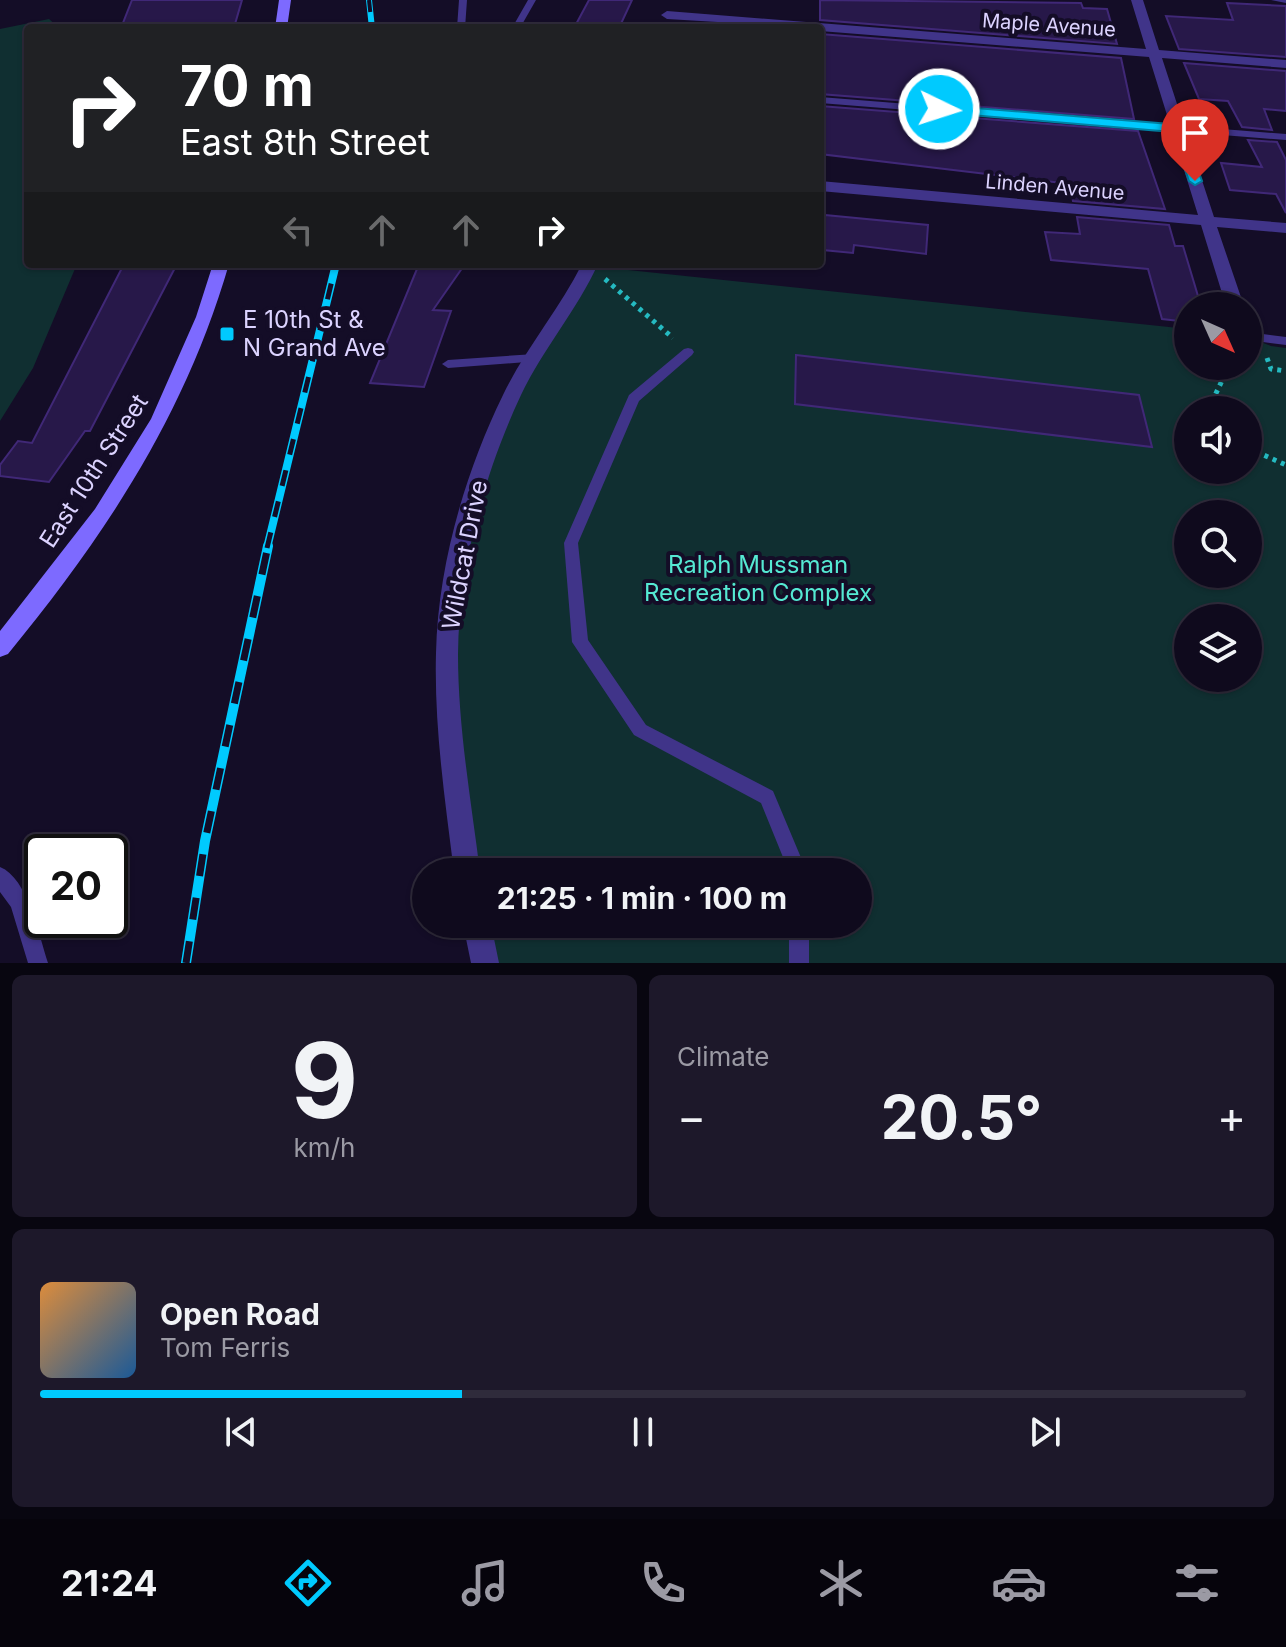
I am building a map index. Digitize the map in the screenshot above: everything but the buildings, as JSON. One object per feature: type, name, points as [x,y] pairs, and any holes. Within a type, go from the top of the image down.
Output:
[{"type":"main road","points":[[282,24],[285,0]]},
{"type":"main road","name":"East 10th Street","points":[[0,647],[98,520],[159,425],[195,347],[220,268]]},
{"type":"street","points":[[664,21],[672,0]]},
{"type":"street","points":[[1137,0],[1231,292]]},
{"type":"street","name":"Maple Avenue","points":[[664,21],[710,24]]},
{"type":"street","name":"Maple Avenue","points":[[824,31],[1286,64]]},
{"type":"street","name":"Linden Avenue","points":[[824,186],[1286,228]]},
{"type":"street","name":"Wildcat Drive","points":[[465,858],[451,740],[447,650],[467,520],[484,459],[514,391],[588,268]]},
{"type":"street","points":[[480,938],[485,963]]},
{"type":"lane","points":[[461,24],[463,0]]},
{"type":"lane","points":[[518,24],[532,0]]},
{"type":"lane","points":[[1275,0],[1286,1]]},
{"type":"lane","points":[[824,100],[1286,137]]},
{"type":"lane","points":[[1262,338],[1286,341]]},
{"type":"lane","points":[[688,352],[634,398],[571,543],[580,642],[640,730],[767,797],[792,858]]},
{"type":"lane","points":[[448,364],[535,358]]},
{"type":"lane","points":[[0,876],[19,902],[38,963]]},
{"type":"lane","points":[[799,938],[799,963]]},
{"type":"path","points":[[593,268],[688,352]]},
{"type":"path","points":[[1262,454],[1286,465]]},
{"type":"green space","points":[[49,19],[55,24],[24,24]]},
{"type":"green space","points":[[24,24],[24,268],[75,268],[33,368],[0,421],[0,29]]},
{"type":"green space","name":"Ralph Mussman Recreation Complex","points":[[589,268],[1174,328],[1174,380],[1262,380],[1262,342],[1286,348],[1286,963],[485,963],[480,938],[872,938],[872,858],[466,858],[447,650],[484,459]]},
{"type":"railway","points":[[369,0],[372,24]]},
{"type":"railway","points":[[267,548],[335,268]]},
{"type":"railway","points":[[186,963],[205,841],[268,546]]},
{"type":"place","name":"E 10th St & N Grand Ave","points":[[227,334]]},
{"type":"route","points":[[939,109],[1177,128],[1195,181]]}]
